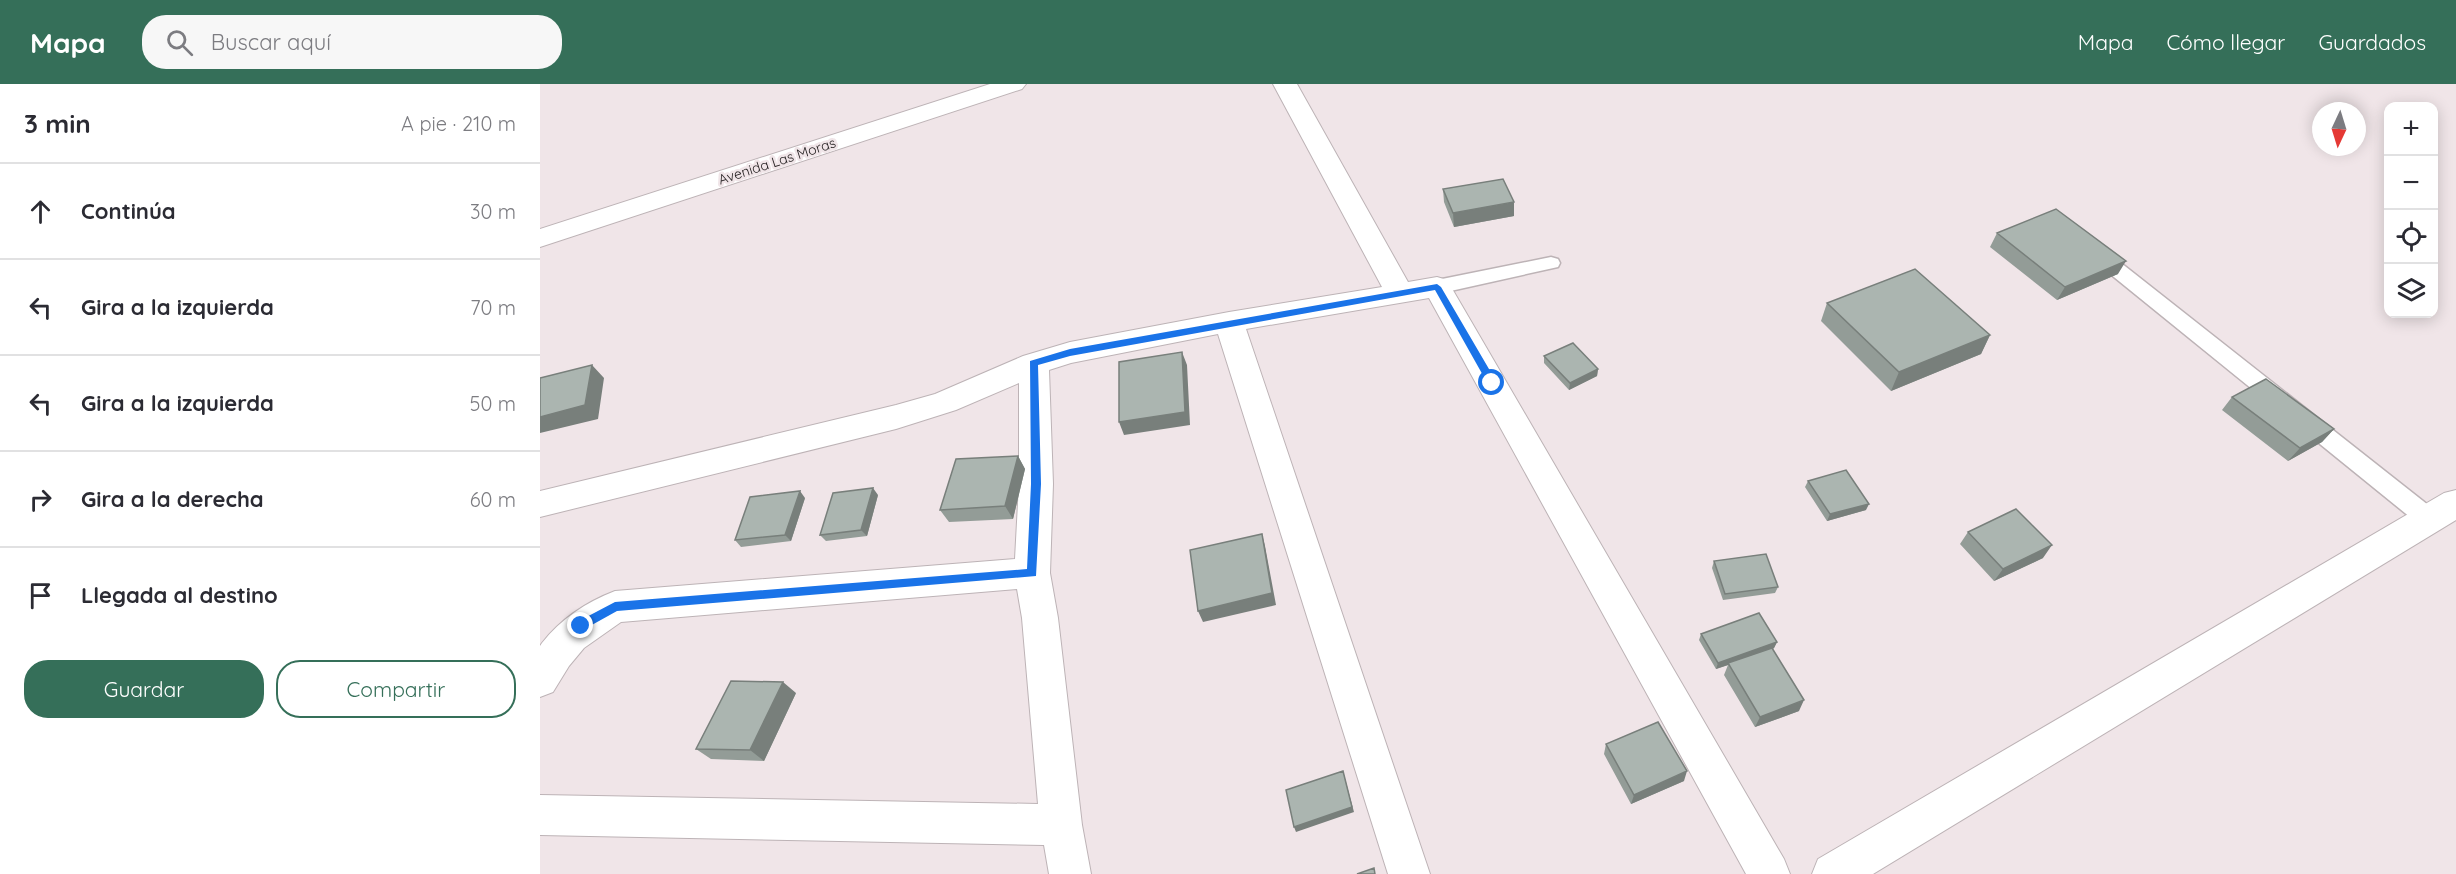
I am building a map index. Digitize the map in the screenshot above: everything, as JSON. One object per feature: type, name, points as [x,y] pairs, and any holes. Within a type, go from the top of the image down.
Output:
[{"type":"street","name":"Avenida Las Moras","points":[[540,238],[1014,84]]},
{"type":"street","points":[[1285,84],[1400,294]]},
{"type":"street","points":[[540,504],[896,417],[945,402],[1034,364],[1070,353],[1229,322],[1437,287],[1769,874]]},
{"type":"street","points":[[1229,322],[1409,874]]},
{"type":"street","points":[[1034,364],[1036,484],[1032,573],[1040,618],[1061,825],[1070,874]]},
{"type":"street","points":[[1833,874],[2443,511]]},
{"type":"street","points":[[540,680],[557,651],[581,626],[615,607],[1032,573]]},
{"type":"street","points":[[540,815],[1061,825]]},
{"type":"lane","points":[[2075,237],[2443,511]]},
{"type":"lane","points":[[1437,287],[1551,263]]},
{"type":"building","points":[[1503,179],[1514,202],[1453,213],[1443,189]]},
{"type":"building","points":[[2056,209],[2126,261],[2065,287],[1997,233]]},
{"type":"building","points":[[1915,269],[1990,335],[1899,372],[1827,303]]},
{"type":"building","points":[[1573,343],[1598,369],[1570,383],[1544,356]]},
{"type":"building","points":[[1182,352],[1185,412],[1119,422],[1119,362]]},
{"type":"building","points":[[592,365],[585,405],[540,417],[540,378]]},
{"type":"building","points":[[2266,379],[2334,429],[2300,448],[2232,397]]},
{"type":"building","points":[[1018,456],[1005,506],[940,510],[956,459]]},
{"type":"building","points":[[1846,470],[1869,504],[1830,514],[1808,481]]},
{"type":"building","points":[[873,488],[861,530],[820,535],[833,493]]},
{"type":"building","points":[[800,491],[785,535],[735,540],[750,497]]},
{"type":"building","points":[[2016,509],[2052,545],[2003,569],[1968,532]]},
{"type":"building","points":[[1262,534],[1272,593],[1198,611],[1190,550]]},
{"type":"building","points":[[1766,554],[1778,587],[1725,594],[1714,561]]},
{"type":"building","points":[[1759,613],[1777,642],[1718,663],[1701,634]]},
{"type":"building","points":[[1772,648],[1804,700],[1760,717],[1728,663]]},
{"type":"building","points":[[731,681],[783,682],[750,750],[696,749]]},
{"type":"building","points":[[1658,722],[1687,771],[1634,795],[1606,744]]},
{"type":"building","points":[[1343,771],[1352,807],[1294,827],[1286,790]]},
{"type":"building","points":[[1374,868],[1375,874],[1357,874]]},
{"type":"route","points":[[581,626],[615,607],[1032,573],[1036,484],[1034,364],[1070,353],[1229,322],[1437,287],[1492,383]]}]
